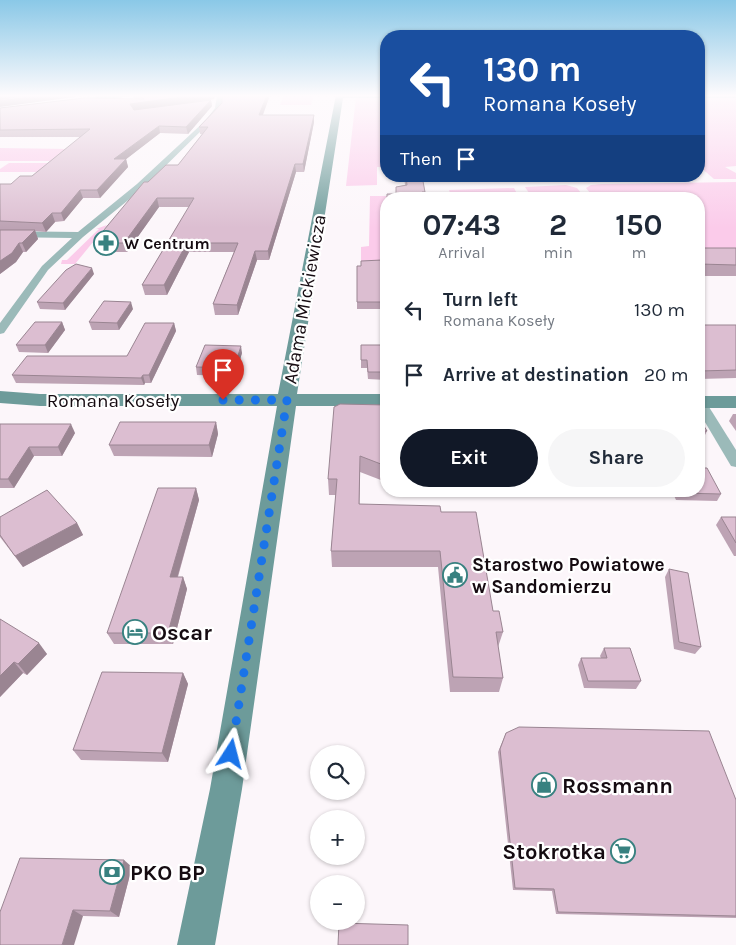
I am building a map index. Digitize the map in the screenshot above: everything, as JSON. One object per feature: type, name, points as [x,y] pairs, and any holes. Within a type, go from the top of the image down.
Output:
[{"type":"street","points":[[0,331],[45,268],[80,234],[160,166],[188,139]]},
{"type":"street","name":"Adama Mickiewicza","points":[[196,945],[226,789],[287,400],[332,139]]},
{"type":"street","points":[[0,234],[80,234]]},
{"type":"street","name":"Romana Koseły","points":[[0,397],[40,400],[380,400]]},
{"type":"street","points":[[705,402],[736,402]]},
{"type":"street","points":[[705,412],[736,462]]},
{"type":"shaded area","points":[[351,139],[380,139],[380,167],[377,167],[377,185],[346,186]]},
{"type":"shaded area","points":[[705,139],[736,139],[736,166],[725,167],[736,173],[736,179],[714,179],[705,171]]},
{"type":"shaded area","points":[[0,148],[70,149],[55,161],[0,161]]},
{"type":"shaded area","points":[[9,163],[52,163],[41,172],[0,172],[0,169]]},
{"type":"shaded area","points":[[736,182],[736,258],[705,258],[705,192],[589,192],[586,188],[591,185]]},
{"type":"shaded area","points":[[566,185],[577,188],[580,192],[528,192],[525,187]]},
{"type":"shaded area","points":[[514,188],[516,192],[450,192],[449,190]]},
{"type":"shaded area","points":[[370,196],[380,196],[380,264],[361,265],[361,247],[369,246]]},
{"type":"shaded area","points":[[107,225],[75,264],[61,264],[62,260],[67,260],[99,229],[96,229]]},
{"type":"building","points":[[78,139],[141,139],[114,159],[126,159],[97,190],[80,190],[61,213],[52,213],[42,223],[0,221],[0,184],[11,184],[20,176],[32,176]]},
{"type":"building","points":[[198,139],[309,139],[303,164],[295,164],[268,251],[255,251],[237,305],[213,304],[238,243],[187,243],[164,285],[142,285],[194,198],[157,198],[124,243],[93,243],[144,182],[148,182],[166,165],[178,165]]},
{"type":"building","points":[[407,182],[423,182],[425,192],[396,192],[396,187],[407,185]]},
{"type":"building","points":[[0,230],[35,230],[22,243],[19,243],[12,253],[0,261]]},
{"type":"building","points":[[705,248],[736,248],[736,265],[705,264]]},
{"type":"building","points":[[380,260],[380,302],[357,302],[357,266],[361,266],[361,261]]},
{"type":"building","points":[[76,264],[92,268],[63,303],[37,302],[66,270]]},
{"type":"building","points":[[104,301],[131,302],[117,323],[89,322]]},
{"type":"building","points":[[35,322],[62,322],[45,345],[16,345]]},
{"type":"building","points":[[145,323],[174,323],[149,375],[143,375],[141,378],[12,375],[27,356],[127,356]]},
{"type":"building","points":[[705,325],[736,325],[736,370],[705,371]]},
{"type":"building","points":[[205,345],[241,346],[234,368],[196,367]]},
{"type":"building","points":[[361,345],[380,345],[380,372],[368,372],[367,360],[361,360]]},
{"type":"building","points":[[340,404],[380,405],[380,464],[360,456],[359,504],[440,506],[441,512],[476,512],[493,611],[499,611],[503,632],[496,632],[503,678],[453,677],[440,551],[331,551],[337,479],[328,479],[334,407]]},
{"type":"building","points":[[120,422],[216,422],[209,445],[109,445]]},
{"type":"building","points":[[0,424],[71,424],[58,447],[29,447],[8,479],[0,479]]},
{"type":"building","points":[[705,468],[707,468],[721,494],[705,494]]},
{"type":"building","points":[[158,488],[196,488],[170,577],[183,577],[168,633],[107,633]]},
{"type":"building","points":[[47,490],[77,523],[15,556],[0,535],[0,517]]},
{"type":"building","points":[[721,517],[736,517],[736,543]]},
{"type":"building","points":[[669,569],[688,573],[701,647],[679,642]]},
{"type":"building","points":[[0,619],[39,643],[18,664],[14,662],[0,676]]},
{"type":"building","points":[[604,648],[630,648],[641,681],[588,681],[581,658],[607,658]]},
{"type":"building","points":[[102,672],[183,673],[162,753],[73,750]]},
{"type":"building","name":"Stokrotka","points":[[519,727],[709,731],[736,800],[736,916],[558,912],[554,889],[515,888],[500,749],[506,733]]},
{"type":"building","points":[[20,858],[124,860],[110,911],[73,910],[62,945],[0,945],[0,912]]},
{"type":"building","points":[[365,924],[408,925],[408,945],[338,945],[339,930],[365,930]]},
{"type":"place","name":"W Centrum","points":[[106,243]]},
{"type":"place","name":"Starostwo Powiatowe w Sandomierzu","points":[[455,575]]},
{"type":"place","name":"Oscar","points":[[135,632]]},
{"type":"place","name":"Rossmann","points":[[544,785]]},
{"type":"place","name":"Stokrotka","points":[[623,851]]},
{"type":"place","name":"PKO BP","points":[[112,872]]},
{"type":"route","points":[[223,400],[287,400],[231,754]]}]
